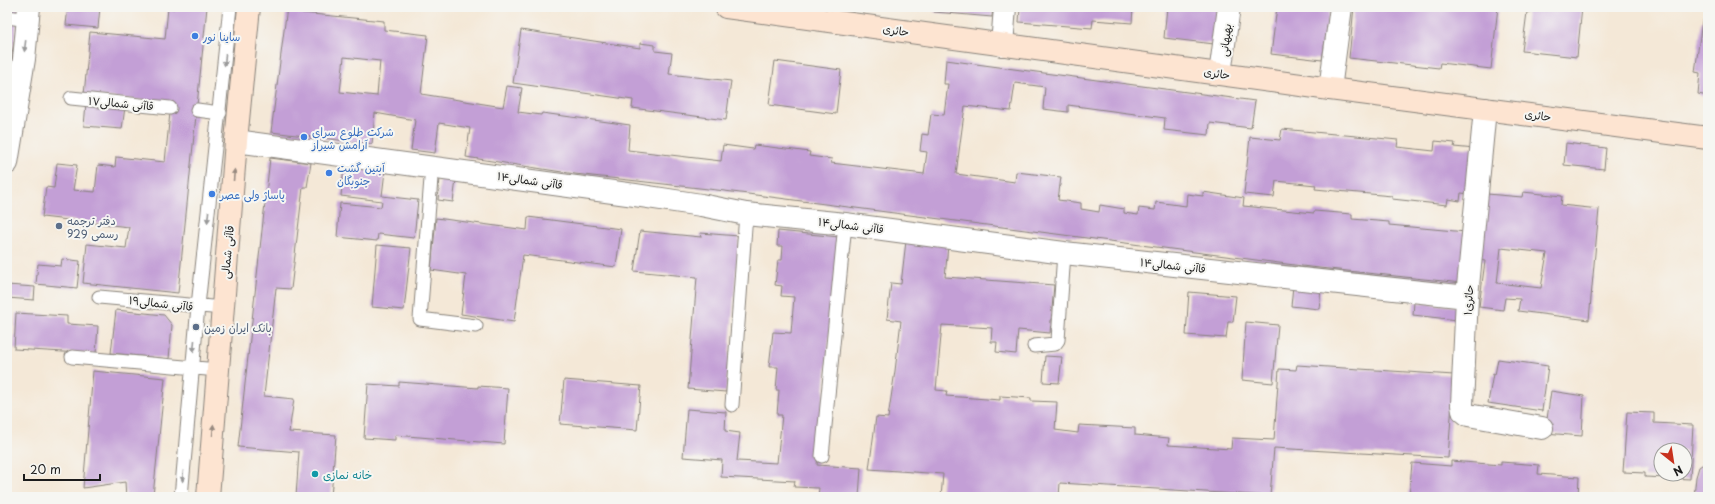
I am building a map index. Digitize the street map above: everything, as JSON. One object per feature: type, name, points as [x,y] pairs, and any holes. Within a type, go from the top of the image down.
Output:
[{"type":"street","name":"قاآنی شمالی","points":[[208,497],[222,308],[249,7]]},
{"type":"street","name":"حائری","points":[[726,7],[1330,89],[1708,138]]},
{"type":"street","points":[[1002,44],[1005,7]]},
{"type":"street","name":"بهبهانی","points":[[1220,74],[1229,7]]},
{"type":"street","points":[[1330,89],[1340,7]]},
{"type":"street","points":[[7,163],[29,14]]},
{"type":"street","name":"حائری۱","points":[[1485,108],[1467,297],[1462,405],[1463,411],[1468,415],[1542,428]]},
{"type":"street","name":"قاآنی شمالی۱۴","points":[[236,141],[432,166],[701,205],[746,214],[845,224],[1064,253],[1467,297]]},
{"type":"lane","points":[[181,497],[198,306],[220,112],[230,7]]},
{"type":"lane","points":[[7,17],[29,14]]},
{"type":"lane","name":"قاآنی شمالی۱۷","points":[[71,98],[170,108]]},
{"type":"lane","points":[[197,110],[220,112]]},
{"type":"lane","points":[[432,166],[420,319],[476,326]]},
{"type":"lane","points":[[732,405],[746,214]]},
{"type":"lane","points":[[822,456],[845,224]]},
{"type":"lane","points":[[1034,346],[1054,344],[1058,340],[1064,253]]},
{"type":"lane","name":"قاآنی شمالی۱۹","points":[[99,297],[222,308]]},
{"type":"lane","points":[[72,357],[218,370]]},
{"type":"building","points":[[7,7],[18,7],[18,14],[7,12]]},
{"type":"building","points":[[68,7],[100,7],[98,28],[66,25]]},
{"type":"building","points":[[174,7],[207,7],[178,293],[83,283],[87,244],[126,248],[129,227],[42,217],[46,187],[54,188],[57,163],[77,165],[73,190],[95,192],[98,165],[115,167],[116,157],[165,162],[171,103],[84,95],[90,32],[165,39],[168,8],[174,9]]},
{"type":"building","points":[[287,7],[303,7],[302,13],[384,21],[384,30],[428,35],[421,94],[503,107],[507,86],[522,88],[518,112],[541,115],[542,113],[630,125],[628,150],[721,161],[723,145],[753,149],[754,145],[810,152],[809,156],[832,159],[831,163],[924,174],[927,152],[920,151],[922,134],[928,135],[931,114],[944,115],[948,84],[944,84],[946,60],[1255,101],[1251,128],[1210,123],[1209,135],[1164,130],[1165,118],[1068,105],[1068,112],[1043,109],[1045,87],[1015,83],[1011,111],[965,106],[956,174],[1015,182],[1016,172],[1061,177],[1058,200],[1081,203],[1081,209],[1099,212],[1100,205],[1124,209],[1124,213],[1138,215],[1139,208],[1155,210],[1156,202],[1186,206],[1187,194],[1203,196],[1203,192],[1244,198],[1243,206],[1314,213],[1314,211],[1352,214],[1352,219],[1389,222],[1389,225],[1466,232],[1462,283],[1310,267],[717,190],[575,174],[466,157],[470,128],[439,123],[435,153],[411,150],[415,120],[375,113],[372,144],[271,132]],"holes":[[[344,57],[380,61],[377,96],[340,92]]]},
{"type":"building","points":[[935,7],[993,7],[992,17],[934,12]]},
{"type":"building","points":[[1020,7],[1133,7],[1132,23],[1093,20],[1092,28],[1019,22]]},
{"type":"building","points":[[1167,7],[1218,7],[1214,44],[1164,38]]},
{"type":"building","points":[[1277,7],[1330,7],[1322,60],[1271,54]]},
{"type":"building","points":[[1354,7],[1498,7],[1491,69],[1440,63],[1439,68],[1349,58]]},
{"type":"building","points":[[1532,7],[1582,7],[1577,57],[1522,51],[1527,12],[1531,12]]},
{"type":"building","points":[[1702,21],[1708,22],[1708,96],[1698,94],[1700,73],[1695,72]]},
{"type":"building","points":[[7,22],[17,24],[8,79],[7,79]]},
{"type":"building","points":[[521,30],[640,48],[640,43],[655,45],[655,51],[672,53],[669,74],[731,81],[726,120],[632,108],[633,100],[513,83]]},
{"type":"building","points":[[775,61],[841,70],[836,114],[769,105]]},
{"type":"building","points":[[86,103],[125,107],[122,129],[84,126]]},
{"type":"building","points":[[1282,129],[1398,140],[1397,147],[1434,151],[1435,141],[1455,143],[1454,147],[1475,149],[1471,194],[1461,193],[1460,201],[1448,199],[1447,205],[1392,199],[1392,196],[1315,189],[1316,185],[1276,181],[1274,197],[1244,194],[1250,137],[1280,140]]},
{"type":"building","points":[[1566,143],[1606,148],[1604,169],[1564,165]]},
{"type":"building","points":[[270,158],[311,163],[307,187],[303,187],[291,289],[276,288],[264,396],[294,399],[289,432],[336,435],[331,497],[296,497],[299,452],[238,447]]},
{"type":"building","points":[[344,166],[385,171],[382,196],[418,200],[414,238],[378,234],[377,241],[337,237],[340,203],[381,207],[382,201],[341,196]]},
{"type":"building","points":[[440,178],[456,180],[453,202],[438,200]]},
{"type":"building","points":[[1523,192],[1562,196],[1561,205],[1599,209],[1589,320],[1518,311],[1520,299],[1505,298],[1503,310],[1479,307],[1485,261],[1480,260],[1487,194],[1522,197]],"holes":[[[1501,248],[1547,253],[1541,288],[1497,283]]]},
{"type":"building","points":[[528,217],[621,229],[616,267],[523,255],[514,322],[461,314],[466,275],[431,270],[436,218],[527,230]]},
{"type":"building","points":[[640,231],[701,237],[700,233],[739,236],[726,392],[688,389],[697,277],[634,271]]},
{"type":"building","points":[[778,231],[839,237],[817,465],[861,468],[859,497],[818,497],[819,488],[794,487],[795,481],[721,477],[722,460],[683,457],[687,409],[726,412],[725,431],[740,433],[737,461],[777,463],[782,415],[777,415],[779,390],[776,390],[778,367],[769,367],[773,332],[791,333],[794,297],[781,296],[782,286],[775,285],[778,260],[782,260],[783,246],[777,246]]},
{"type":"building","points":[[906,241],[948,246],[945,277],[1054,285],[1050,333],[1018,330],[1016,354],[996,352],[997,342],[991,342],[992,328],[942,325],[936,390],[947,391],[946,396],[1000,400],[1000,396],[1031,398],[1031,401],[1057,402],[1055,430],[1078,433],[1079,425],[1135,428],[1135,435],[1169,438],[1168,445],[1231,449],[1232,438],[1274,440],[1279,369],[1296,370],[1297,365],[1454,375],[1448,458],[1274,448],[1270,496],[1060,483],[1059,497],[941,497],[943,474],[869,469],[876,417],[888,418],[901,321],[887,319],[891,283],[901,284]]},
{"type":"building","points":[[377,245],[411,248],[404,310],[372,307]]},
{"type":"building","points":[[62,259],[80,261],[77,288],[36,284],[38,264],[61,266]]},
{"type":"building","points":[[7,285],[35,287],[34,300],[7,298]]},
{"type":"building","points":[[1293,286],[1321,289],[1319,309],[1291,306]]},
{"type":"building","points":[[1189,292],[1236,296],[1233,322],[1228,322],[1226,338],[1186,335]]},
{"type":"building","points":[[1414,302],[1459,307],[1457,320],[1413,315]]},
{"type":"building","points":[[116,310],[164,315],[172,325],[169,359],[111,353]]},
{"type":"building","points":[[16,313],[67,316],[67,324],[98,326],[96,354],[14,349]]},
{"type":"building","points":[[1246,322],[1278,325],[1273,383],[1242,380]]},
{"type":"building","points":[[1045,356],[1062,357],[1059,383],[1043,382]]},
{"type":"building","points":[[1498,359],[1548,366],[1542,411],[1488,403],[1493,374],[1495,375]]},
{"type":"building","points":[[93,371],[165,378],[153,496],[126,497],[125,482],[83,488]]},
{"type":"building","points":[[564,380],[641,386],[637,430],[560,424]]},
{"type":"building","points":[[399,382],[478,388],[478,386],[508,388],[504,444],[395,435],[395,440],[364,438],[368,384],[399,386]]},
{"type":"building","points":[[1551,391],[1584,396],[1582,436],[1545,433]]},
{"type":"building","points":[[1627,412],[1654,413],[1654,423],[1693,425],[1692,442],[1653,442],[1653,477],[1645,477],[1645,473],[1623,472]]},
{"type":"building","points":[[1451,461],[1501,465],[1501,462],[1539,465],[1538,474],[1579,477],[1578,497],[1409,497],[1412,463],[1451,466]]},
{"type":"building","points":[[1708,461],[1708,497],[1694,497],[1696,477],[1699,467]]},
{"type":"place","name":"ساینا نور","points":[[195,36]]},
{"type":"place","name":"شرکت طلوع سرای آرامش شیراز","points":[[304,137]]},
{"type":"place","name":"آبتین گشت جنوبگان","points":[[329,173]]},
{"type":"place","name":"پاساژ ولی عصر","points":[[212,194]]},
{"type":"place","name":"دفتر ترجمه رسمی 929","points":[[59,226]]},
{"type":"place","name":"بانک ایران زمین","points":[[196,327]]},
{"type":"place","name":"خانه نمازی","points":[[315,474]]}]
